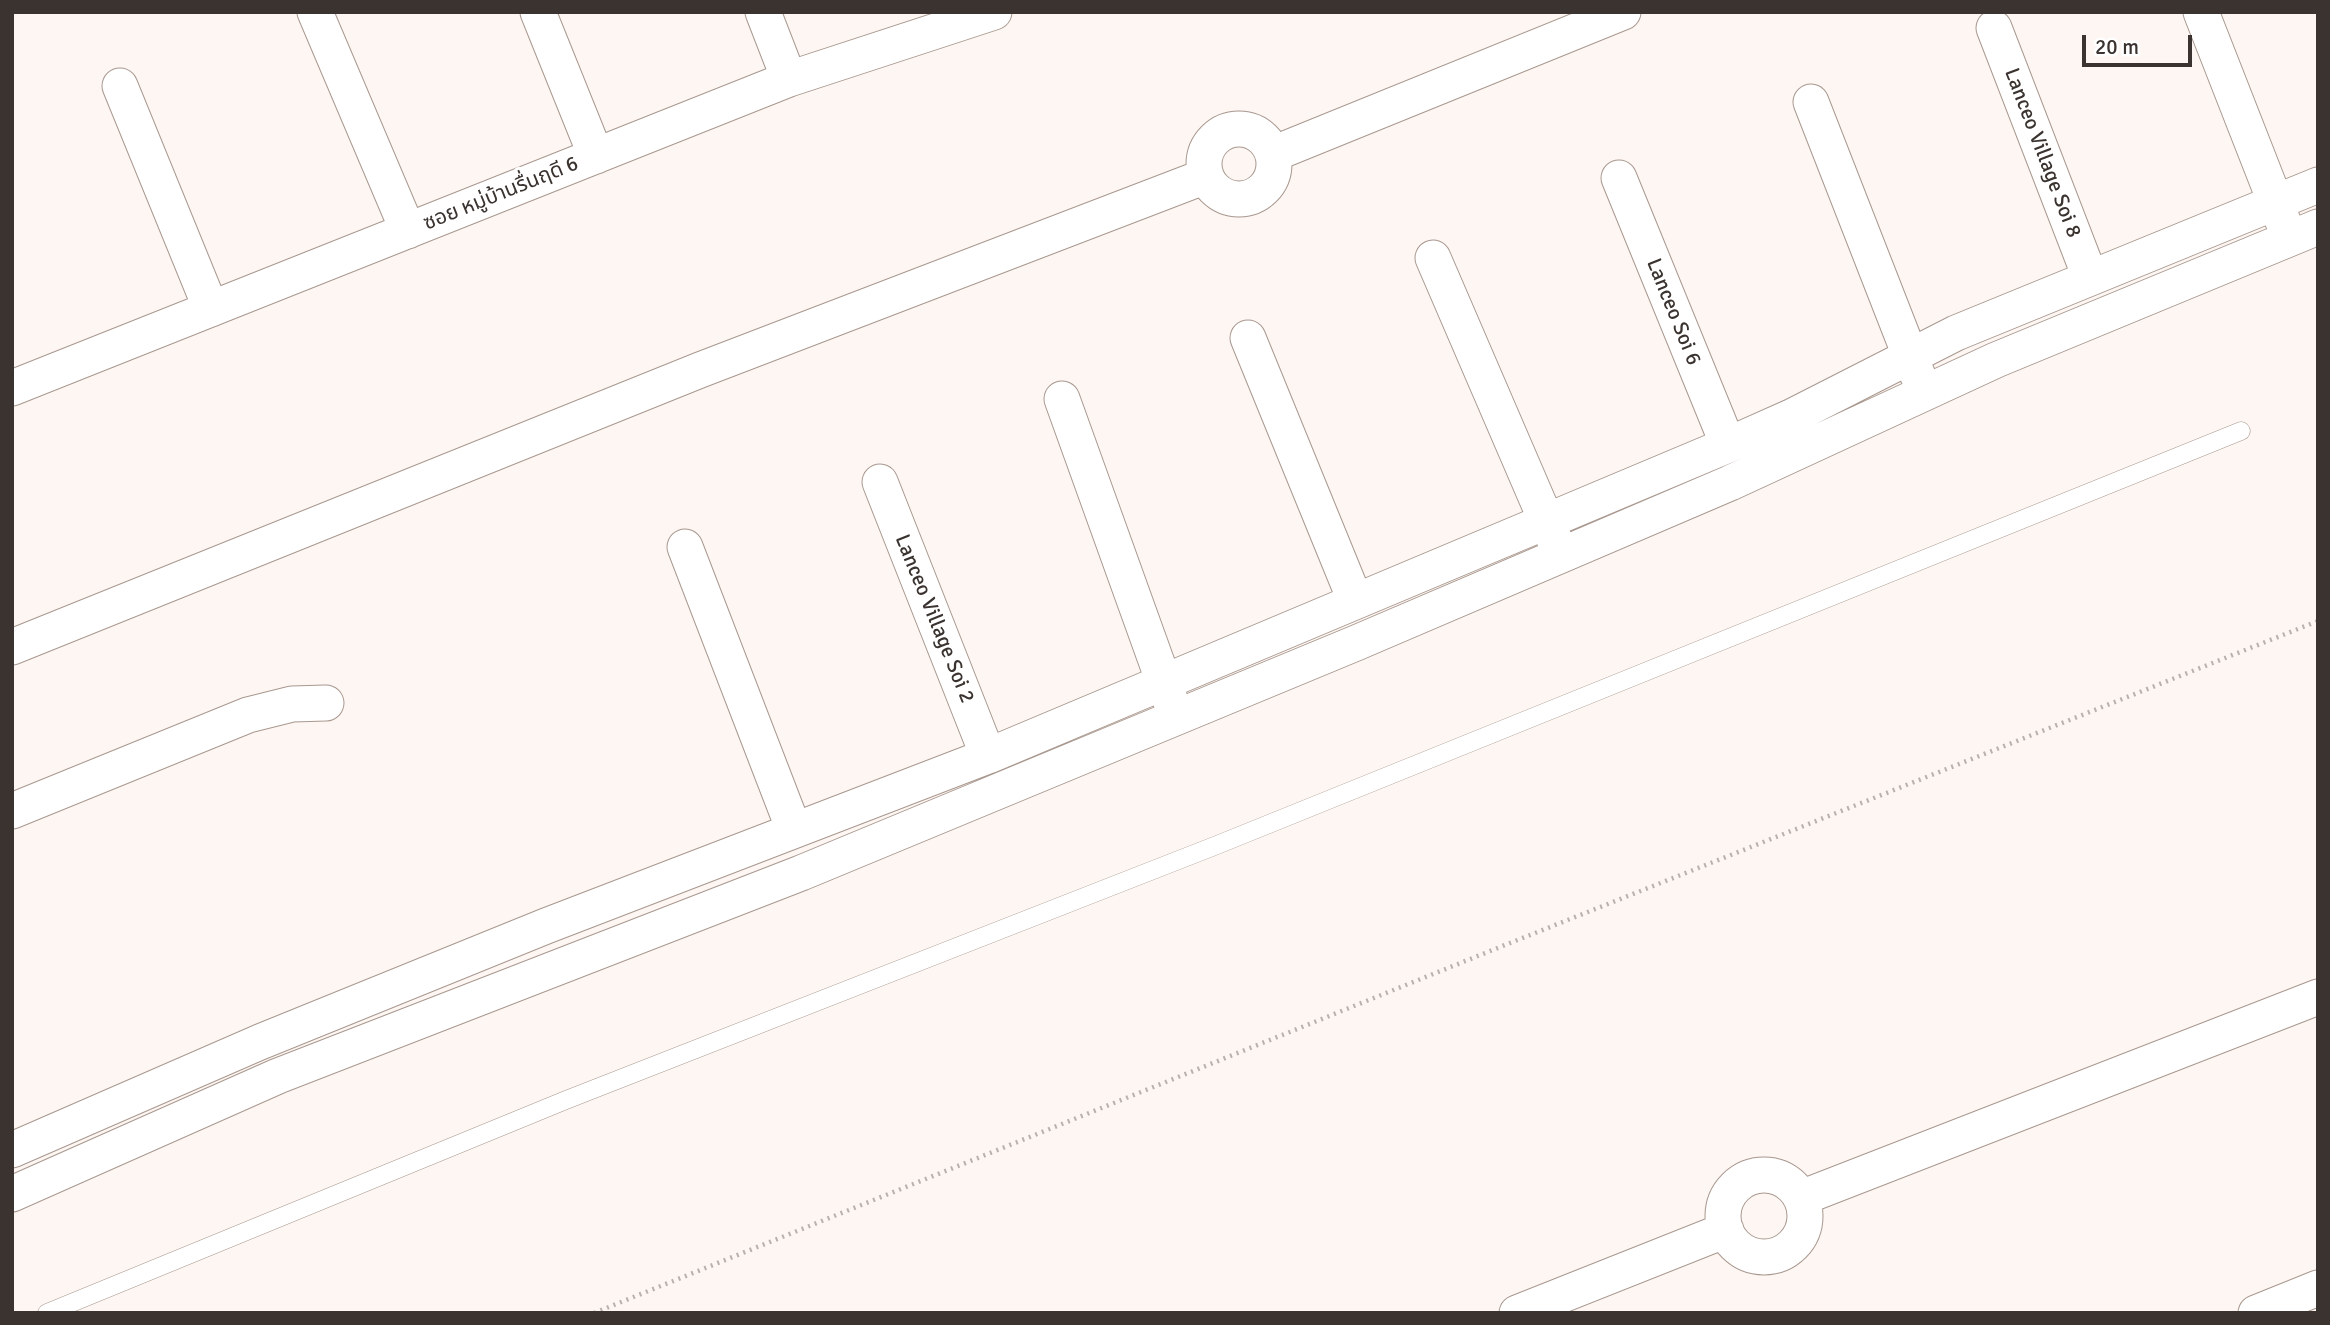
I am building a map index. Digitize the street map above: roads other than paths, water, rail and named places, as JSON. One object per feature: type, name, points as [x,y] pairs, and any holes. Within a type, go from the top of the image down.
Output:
[{"type":"street","points":[[315,12],[408,231]]},
{"type":"street","points":[[538,12],[596,156]]},
{"type":"street","points":[[762,12],[789,79]]},
{"type":"street","name":"ซอย หมู่บ้านรื่นฤดี 6","points":[[14,381],[211,309],[789,79],[994,12]]},
{"type":"street","points":[[1273,154],[1623,12]]},
{"type":"street","points":[[12,1195],[278,1076],[801,873],[1562,556],[1730,483],[1924,392],[2304,233],[2275,202],[2201,12]]},
{"type":"street","name":"Lanceo Village Soi 8","points":[[1994,28],[2090,277]]},
{"type":"street","points":[[120,86],[211,309]]},
{"type":"street","points":[[1811,102],[1924,392]]},
{"type":"street","points":[[1247,129],[1258,134],[1273,154],[1274,169],[1269,184],[1257,194],[1243,199],[1227,197],[1214,189],[1206,176],[1206,151],[1222,132],[1247,129]]},
{"type":"street","points":[[12,647],[700,370],[1206,176]]},
{"type":"street","name":"Lanceo Soi 6","points":[[1619,178],[1728,445]]},
{"type":"street","points":[[12,1150],[260,1041],[546,926],[988,756],[1165,682],[1728,445],[1791,417],[1956,333],[2318,185]]},
{"type":"street","points":[[1433,258],[1562,556]]},
{"type":"street","points":[[1248,338],[1355,600]]},
{"type":"street","points":[[1062,399],[1176,718]]},
{"type":"street","name":"Lanceo Village Soi 2","points":[[880,482],[988,756]]},
{"type":"street","points":[[685,547],[794,830]]},
{"type":"street","points":[[12,811],[248,715],[292,704],[326,704]]},
{"type":"street","points":[[546,926],[562,967]]},
{"type":"street","points":[[1801,1198],[2318,997]]},
{"type":"street","points":[[48,1134],[67,1169]]},
{"type":"street","points":[[1755,1176],[1771,1176],[1786,1181],[1801,1198],[1805,1224],[1799,1238],[1788,1251],[1773,1257],[1757,1257],[1742,1251],[1730,1240],[1726,1230],[1723,1209],[1729,1194],[1740,1182],[1755,1176]]},
{"type":"street","points":[[1517,1313],[1726,1230]]},
{"type":"street","points":[[2256,1313],[2318,1288]]},
{"type":"lane","points":[[47,1313],[540,1111],[1217,845],[2241,431]]}]
